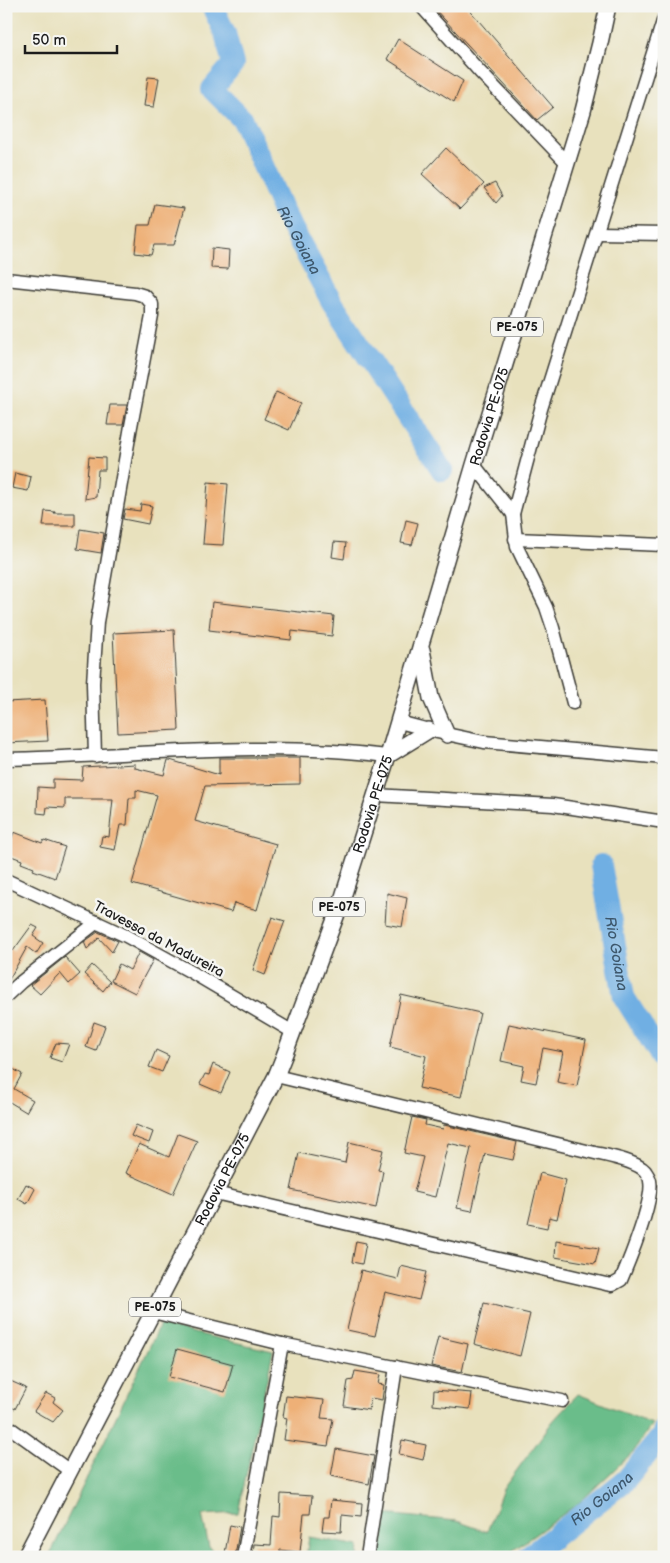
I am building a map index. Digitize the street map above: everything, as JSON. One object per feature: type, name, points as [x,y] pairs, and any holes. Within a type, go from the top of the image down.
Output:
[{"type":"main road","name":"Rodovia PE-075","points":[[25,1557],[276,1076],[293,1032],[340,903],[399,722],[474,465],[568,163],[608,6]]},
{"type":"main road","points":[[421,646],[431,698],[447,735]]},
{"type":"main road","points":[[387,756],[429,730]]},
{"type":"street","points":[[421,6],[480,72],[568,163]]},
{"type":"street","points":[[573,703],[548,614],[517,546],[513,514],[541,409],[664,18]]},
{"type":"street","points":[[597,233],[664,234]]},
{"type":"street","points":[[6,278],[135,293],[145,296],[152,304],[152,316],[97,622],[93,675],[95,756]]},
{"type":"street","points":[[474,465],[513,514]]},
{"type":"street","points":[[515,539],[664,545]]},
{"type":"street","points":[[399,722],[447,735],[484,742],[664,758]]},
{"type":"street","points":[[6,759],[273,749],[356,752],[387,756]]},
{"type":"street","points":[[375,795],[553,806],[664,822]]},
{"type":"street","name":"Travessa da Madureira","points":[[6,880],[97,922],[193,973],[293,1032]]},
{"type":"street","points":[[6,996],[97,922]]},
{"type":"street","points":[[215,1193],[606,1284],[612,1284],[621,1280],[632,1253],[650,1194],[650,1180],[644,1170],[632,1163],[603,1155],[276,1076]]},
{"type":"street","points":[[153,1312],[282,1344],[562,1401]]},
{"type":"street","points":[[243,1557],[282,1344]]},
{"type":"street","points":[[367,1557],[396,1366]]},
{"type":"street","points":[[6,1425],[70,1471]]},
{"type":"green space","points":[[160,1325],[273,1351],[238,1513],[202,1515],[209,1547],[217,1557],[49,1557]]},
{"type":"green space","points":[[578,1394],[652,1424],[634,1451],[580,1502],[504,1557],[376,1557],[382,1514],[457,1521],[487,1532],[503,1489],[553,1421]]},
{"type":"green space","points":[[309,1537],[359,1546],[358,1557],[306,1557]]},
{"type":"building","points":[[432,6],[466,6],[553,107],[537,120]]},
{"type":"building","points":[[398,39],[463,81],[454,102],[387,59]]},
{"type":"building","points":[[148,77],[159,78],[154,107],[144,106]]},
{"type":"building","points":[[446,148],[484,184],[460,209],[422,174]]},
{"type":"building","points":[[495,183],[502,196],[496,203],[484,188]]},
{"type":"building","points":[[155,204],[184,208],[174,245],[154,245],[151,255],[135,253],[138,225],[150,225]]},
{"type":"building","points":[[212,248],[229,250],[228,269],[211,268]]},
{"type":"building","points":[[276,392],[301,403],[289,430],[264,419]]},
{"type":"building","points":[[110,405],[127,405],[123,425],[107,425]]},
{"type":"building","points":[[89,457],[105,458],[105,470],[98,470],[96,497],[85,499]]},
{"type":"building","points":[[15,473],[31,477],[28,491],[12,488]]},
{"type":"building","points":[[208,482],[228,484],[223,545],[203,544]]},
{"type":"building","points":[[141,504],[152,506],[148,524],[123,519],[125,509],[140,511]]},
{"type":"building","points":[[45,511],[75,513],[75,526],[43,526]]},
{"type":"building","points":[[406,520],[418,523],[412,545],[401,543]]},
{"type":"building","points":[[80,529],[104,533],[101,553],[77,549]]},
{"type":"building","points":[[334,542],[346,543],[344,559],[332,557]]},
{"type":"building","points":[[212,602],[334,616],[332,636],[292,631],[291,640],[209,630]]},
{"type":"building","points":[[174,630],[179,730],[118,733],[113,633]]},
{"type":"building","points":[[45,700],[48,741],[6,743],[6,702]]},
{"type":"building","points":[[219,758],[300,758],[300,784],[205,786],[195,821],[276,844],[257,910],[234,903],[231,912],[132,884],[157,795],[136,790],[136,798],[129,798],[127,825],[120,825],[115,850],[100,847],[102,836],[109,837],[113,799],[65,799],[65,808],[47,807],[46,814],[37,813],[38,787],[53,788],[53,779],[82,780],[83,767],[135,764],[135,768],[164,775],[168,760],[170,760],[219,775]]},
{"type":"building","points":[[14,832],[42,843],[44,840],[65,847],[55,878],[33,870],[34,868],[21,863],[22,860],[6,854]]},
{"type":"building","points":[[387,893],[407,898],[402,927],[385,924]]},
{"type":"building","points":[[272,917],[285,921],[265,975],[253,970]]},
{"type":"building","points":[[32,925],[38,928],[33,936],[43,943],[36,954],[27,947],[6,985],[6,947],[13,951]]},
{"type":"building","points":[[98,932],[118,941],[112,952],[99,938],[87,949],[84,942]]},
{"type":"building","points":[[139,952],[153,960],[135,993],[111,981],[119,964],[130,970]]},
{"type":"building","points":[[65,957],[80,974],[69,984],[60,973],[40,994],[30,985]]},
{"type":"building","points":[[92,965],[110,982],[103,991],[84,974]]},
{"type":"building","points":[[401,995],[480,1013],[461,1097],[419,1088],[426,1056],[390,1047]]},
{"type":"building","points":[[94,1022],[105,1026],[96,1051],[86,1047]]},
{"type":"building","points":[[509,1024],[586,1040],[577,1086],[557,1082],[563,1052],[543,1048],[536,1083],[521,1080],[524,1066],[501,1061]]},
{"type":"building","points":[[56,1043],[69,1044],[62,1062],[50,1058]]},
{"type":"building","points":[[156,1050],[169,1056],[162,1072],[149,1067]]},
{"type":"building","points":[[213,1064],[230,1072],[221,1093],[200,1084],[205,1074],[209,1075]]},
{"type":"building","points":[[13,1069],[22,1074],[14,1089],[33,1100],[26,1112],[8,1101],[6,1105],[6,1082]]},
{"type":"building","points":[[412,1117],[426,1120],[425,1125],[443,1129],[444,1125],[517,1142],[513,1160],[485,1154],[472,1211],[457,1208],[471,1148],[448,1143],[435,1197],[414,1192],[423,1157],[404,1153]]},
{"type":"building","points":[[136,1125],[153,1132],[149,1143],[131,1136]]},
{"type":"building","points":[[178,1134],[197,1141],[173,1194],[126,1173],[139,1144],[169,1157]]},
{"type":"building","points":[[349,1142],[383,1150],[378,1170],[383,1171],[376,1208],[291,1190],[299,1153],[345,1163]]},
{"type":"building","points":[[540,1173],[566,1180],[557,1219],[549,1217],[547,1228],[528,1224]]},
{"type":"building","points":[[26,1184],[35,1189],[27,1204],[18,1199]]},
{"type":"building","points":[[356,1241],[366,1243],[362,1264],[352,1262]]},
{"type":"building","points":[[556,1241],[599,1248],[595,1264],[555,1257]]},
{"type":"building","points":[[401,1266],[426,1272],[419,1300],[385,1292],[375,1336],[347,1330],[361,1270],[398,1279]]},
{"type":"building","points":[[484,1303],[530,1314],[520,1356],[474,1344]]},
{"type":"building","points":[[438,1337],[468,1344],[462,1372],[431,1366]]},
{"type":"building","points":[[177,1349],[233,1364],[225,1392],[169,1377]]},
{"type":"building","points":[[355,1371],[380,1375],[378,1384],[384,1385],[382,1400],[371,1398],[369,1410],[344,1406],[348,1381],[353,1380]]},
{"type":"building","points":[[6,1379],[26,1388],[15,1409],[6,1404]]},
{"type":"building","points":[[434,1390],[472,1393],[470,1409],[433,1405]]},
{"type":"building","points":[[46,1393],[55,1398],[53,1402],[63,1410],[53,1422],[34,1411]]},
{"type":"building","points":[[286,1396],[324,1400],[321,1418],[333,1419],[328,1446],[284,1440],[287,1418],[283,1417]]},
{"type":"building","points":[[402,1440],[426,1445],[423,1460],[399,1454]]},
{"type":"building","points":[[336,1449],[374,1456],[369,1484],[331,1476]]},
{"type":"building","points":[[281,1494],[312,1496],[310,1514],[304,1514],[300,1552],[280,1550],[280,1557],[253,1557],[254,1544],[271,1545],[273,1516],[280,1517]]},
{"type":"building","points":[[331,1500],[362,1503],[361,1517],[342,1515],[341,1532],[322,1531],[324,1517],[329,1517]]},
{"type":"building","points":[[230,1525],[240,1527],[235,1555],[225,1553]]},
{"type":"waterway","name":"Rio Goiana","points":[[212,6],[225,33],[233,64],[212,89],[243,120],[283,211],[332,302],[442,470]]},
{"type":"waterway","name":"Rio Goiana","points":[[601,865],[624,997],[664,1061]]},
{"type":"waterway","name":"Rio Goiana","points":[[528,1557],[626,1480],[662,1436],[664,1430]]}]
